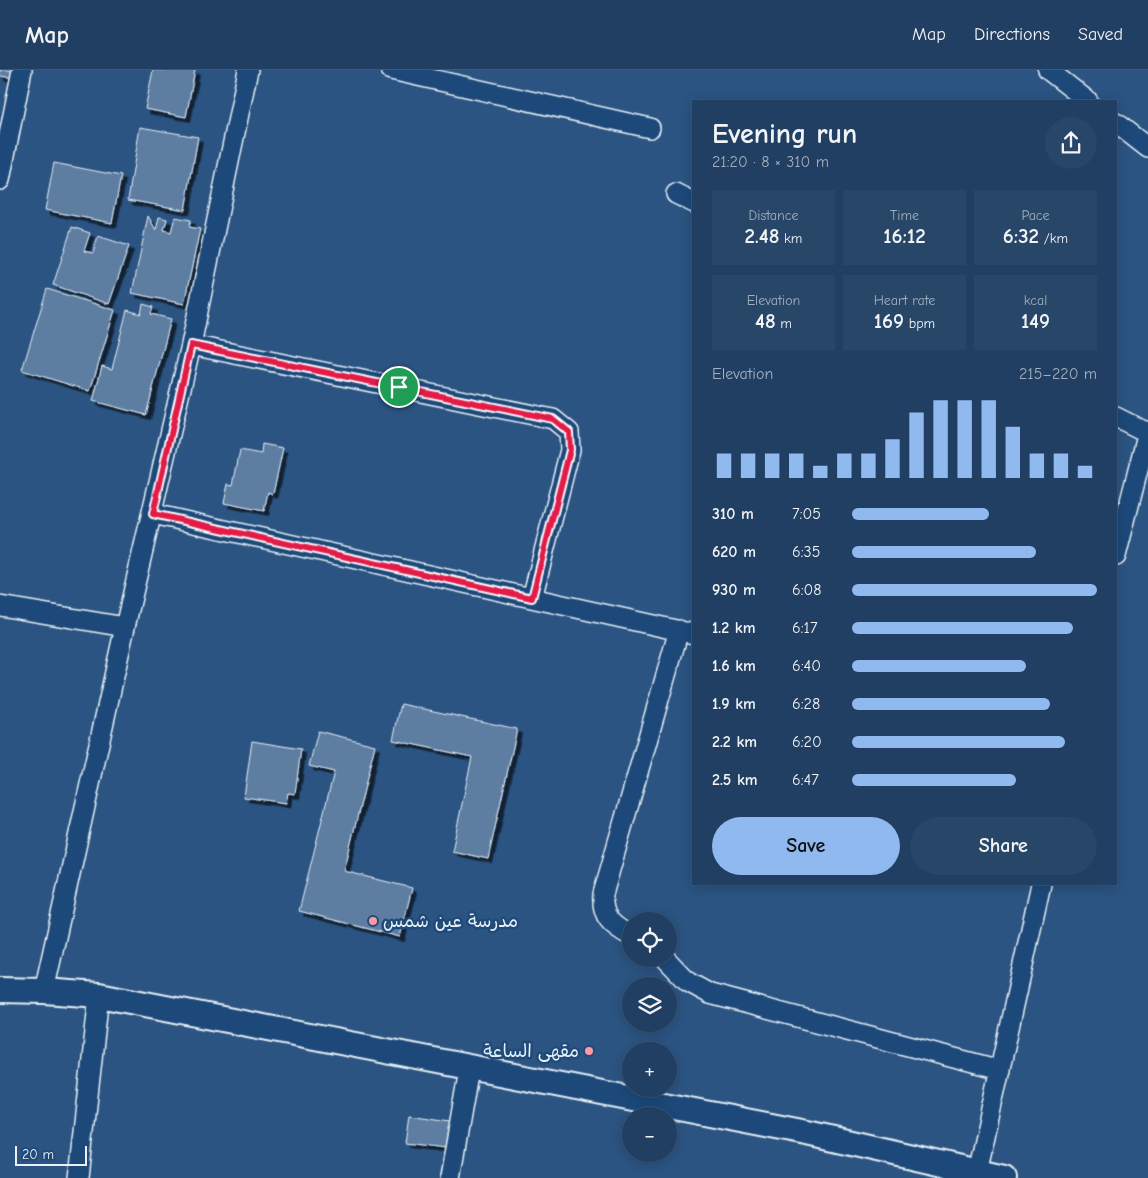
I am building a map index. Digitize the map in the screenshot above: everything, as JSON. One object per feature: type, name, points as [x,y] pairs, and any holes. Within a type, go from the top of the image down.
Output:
[{"type":"street","points":[[0,180],[22,70]]},
{"type":"street","points":[[44,991],[125,628],[191,345],[248,70]]},
{"type":"street","points":[[391,70],[650,128]]},
{"type":"street","points":[[1048,70],[1087,100]]},
{"type":"street","points":[[1117,124],[1148,148]]},
{"type":"street","points":[[676,194],[692,202]]},
{"type":"street","points":[[191,345],[553,419],[569,432],[570,450],[532,598]]},
{"type":"street","points":[[1117,418],[1148,433],[1119,530],[1117,547]]},
{"type":"street","points":[[153,514],[686,632],[603,894],[602,904],[608,920],[622,932]]},
{"type":"street","points":[[0,606],[125,628]]},
{"type":"street","points":[[977,1172],[1041,885]]},
{"type":"street","points":[[674,967],[688,982],[710,994],[1000,1070]]},
{"type":"street","points":[[0,990],[98,995],[469,1069],[806,1133],[1004,1178]]},
{"type":"street","points":[[79,1178],[98,995]]},
{"type":"street","points":[[450,1178],[469,1069]]},
{"type":"building","points":[[0,70],[17,70],[15,78],[0,76]]},
{"type":"building","points":[[153,70],[195,70],[186,117],[145,109]]},
{"type":"building","points":[[140,127],[198,137],[185,210],[128,200]]},
{"type":"building","points":[[54,163],[121,176],[112,223],[45,210]]},
{"type":"building","points":[[148,216],[156,230],[159,217],[167,219],[164,230],[171,232],[175,217],[191,220],[189,227],[200,229],[184,304],[132,293]]},
{"type":"building","points":[[72,227],[90,233],[84,251],[93,253],[98,236],[129,246],[109,304],[53,285]]},
{"type":"building","points":[[47,289],[115,310],[90,391],[22,370]]},
{"type":"building","points":[[143,304],[153,307],[151,314],[171,319],[146,415],[93,401],[102,366],[112,369],[127,310],[141,314]]},
{"type":"building","points":[[262,444],[283,448],[273,494],[268,492],[264,511],[224,503],[228,484],[233,485],[240,450],[261,454]]},
{"type":"building","points":[[401,704],[517,729],[488,859],[452,851],[472,757],[393,740]]},
{"type":"building","points":[[318,731],[375,745],[344,871],[412,888],[400,937],[299,911],[334,772],[309,766]]},
{"type":"building","points":[[252,741],[301,749],[295,794],[288,793],[286,803],[244,797]]},
{"type":"building","points":[[409,1115],[450,1121],[446,1148],[405,1143]]},
{"type":"place","name":"مدرسة عين شمس","points":[[373,921]]},
{"type":"place","name":"مقهى الساعة","points":[[589,1051]]},
{"type":"route","points":[[191,345],[399,387],[538,415],[553,419],[569,432],[570,450],[532,598],[153,514],[191,345]]}]
